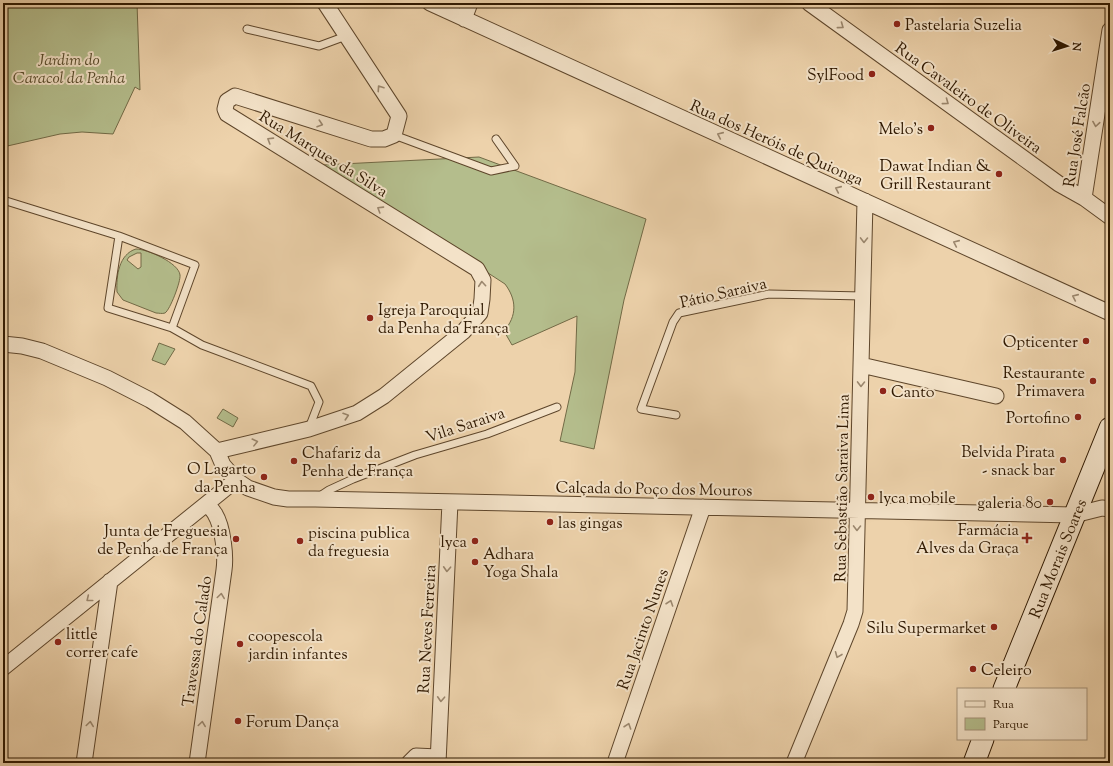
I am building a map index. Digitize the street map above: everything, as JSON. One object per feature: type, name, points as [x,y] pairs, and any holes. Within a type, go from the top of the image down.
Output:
[{"type":"main road","name":"Rua Morais Soares","points":[[1004,688],[1110,428]]},
{"type":"main road","points":[[974,763],[983,740]]},
{"type":"street","points":[[325,3],[399,116],[394,135]]},
{"type":"street","name":"Rua dos Heróis de Quionga","points":[[430,3],[1110,313]]},
{"type":"street","points":[[464,19],[470,3]]},
{"type":"street","name":"Rua Cavaleiro de Oliveira","points":[[809,3],[1059,184],[1084,198],[1110,217]]},
{"type":"street","name":"Rua José Falcão","points":[[1084,198],[1110,30]]},
{"type":"street","name":"Rua Marques da Silva","points":[[309,429],[357,412],[384,396],[463,332],[480,313],[483,280],[477,269],[227,114],[225,105],[227,101],[235,96],[371,140],[384,139],[394,135]]},
{"type":"street","name":"Rua Sebastião Saraiva Lima","points":[[794,763],[855,611],[865,201]]},
{"type":"street","points":[[3,344],[22,346],[42,351],[107,378],[138,394],[185,422],[217,451],[309,429]]},
{"type":"street","points":[[861,365],[996,396]]},
{"type":"street","name":"Calçada do Poço dos Mouros","points":[[217,451],[223,465],[236,480],[248,488],[274,497],[288,499],[1074,515],[1102,508],[1110,508]]},
{"type":"street","points":[[3,668],[236,480]]},
{"type":"street","name":"Rua Neves Ferreira","points":[[409,763],[416,756],[438,760],[450,502]]},
{"type":"street","name":"Travessa do Calado","points":[[197,763],[225,554],[218,520],[215,513],[206,504]]},
{"type":"street","name":"Rua Jacinto Nunes","points":[[615,763],[703,507]]},
{"type":"street","points":[[84,763],[110,581]]},
{"type":"lane","points":[[247,29],[319,46],[346,36]]},
{"type":"lane","points":[[394,135],[491,171],[515,166],[496,140]]},
{"type":"lane","points":[[3,200],[119,236],[195,265],[172,328]]},
{"type":"lane","points":[[119,236],[108,308],[172,328],[202,345],[311,386],[319,402],[309,429]]},
{"type":"lane","name":"Pátio Saraiva","points":[[676,415],[641,409],[673,322],[679,313],[769,294],[863,296]]},
{"type":"lane","name":"Vila Saraiva","points":[[315,499],[329,490],[353,479],[415,455],[487,434],[557,407]]},
{"type":"green space","name":"Jardim do Caracol da Penha","points":[[3,3],[137,3],[140,90],[135,87],[113,134],[82,132],[60,134],[3,147]]},
{"type":"green space","points":[[479,157],[646,219],[624,300],[594,449],[560,441],[575,372],[577,316],[512,345],[504,331],[511,320],[514,308],[512,296],[505,284],[322,165]]},
{"type":"green space","points":[[136,249],[147,251],[169,262],[178,270],[180,278],[177,289],[170,307],[165,313],[156,313],[123,300],[117,292],[117,279],[120,266],[122,261],[130,252]],"holes":[[[137,253],[141,253],[141,267],[138,269],[127,260],[129,257]]]},
{"type":"green space","points":[[159,343],[175,349],[165,365],[152,360]]},
{"type":"green space","points":[[223,409],[238,418],[233,427],[217,418]]},
{"type":"place","name":"Pastelaria Suzelia","points":[[897,24]]},
{"type":"place","name":"SylFood","points":[[872,74]]},
{"type":"place","name":"Melo's","points":[[931,128]]},
{"type":"place","name":"Dawat Indian & Grill Restaurant","points":[[999,174]]},
{"type":"place","name":"Igreja Paroquial da Penha da França","points":[[370,318]]},
{"type":"place","name":"Opticenter","points":[[1086,341]]},
{"type":"place","name":"Restaurante Primavera","points":[[1093,381]]},
{"type":"place","name":"Canto","points":[[883,391]]},
{"type":"place","name":"Portofino","points":[[1078,417]]},
{"type":"place","name":"Belvida Pirata - snack bar","points":[[1063,460]]},
{"type":"place","name":"Chafariz da Penha de França","points":[[294,461]]},
{"type":"place","name":"O Lagarto da Penha","points":[[264,477]]},
{"type":"place","name":"lyca mobile","points":[[871,497]]},
{"type":"place","name":"galeria 80","points":[[1050,502]]},
{"type":"place","name":"las gingas","points":[[550,522]]},
{"type":"place","name":"Farmácia Alves da Graça","points":[[1027,538]]},
{"type":"place","name":"Junta de Freguesia de Penha de França","points":[[236,539]]},
{"type":"place","name":"piscina publica da freguesia","points":[[300,541]]},
{"type":"place","name":"lyca","points":[[475,541]]},
{"type":"place","name":"Adhara Yoga Shala","points":[[475,562]]},
{"type":"place","name":"Silu Supermarket","points":[[994,627]]},
{"type":"place","name":"little correr cafe","points":[[58,642]]},
{"type":"place","name":"coopescola jardin infantes","points":[[240,644]]},
{"type":"place","name":"Celeiro","points":[[973,669]]},
{"type":"place","name":"Forum Dança","points":[[238,721]]}]
